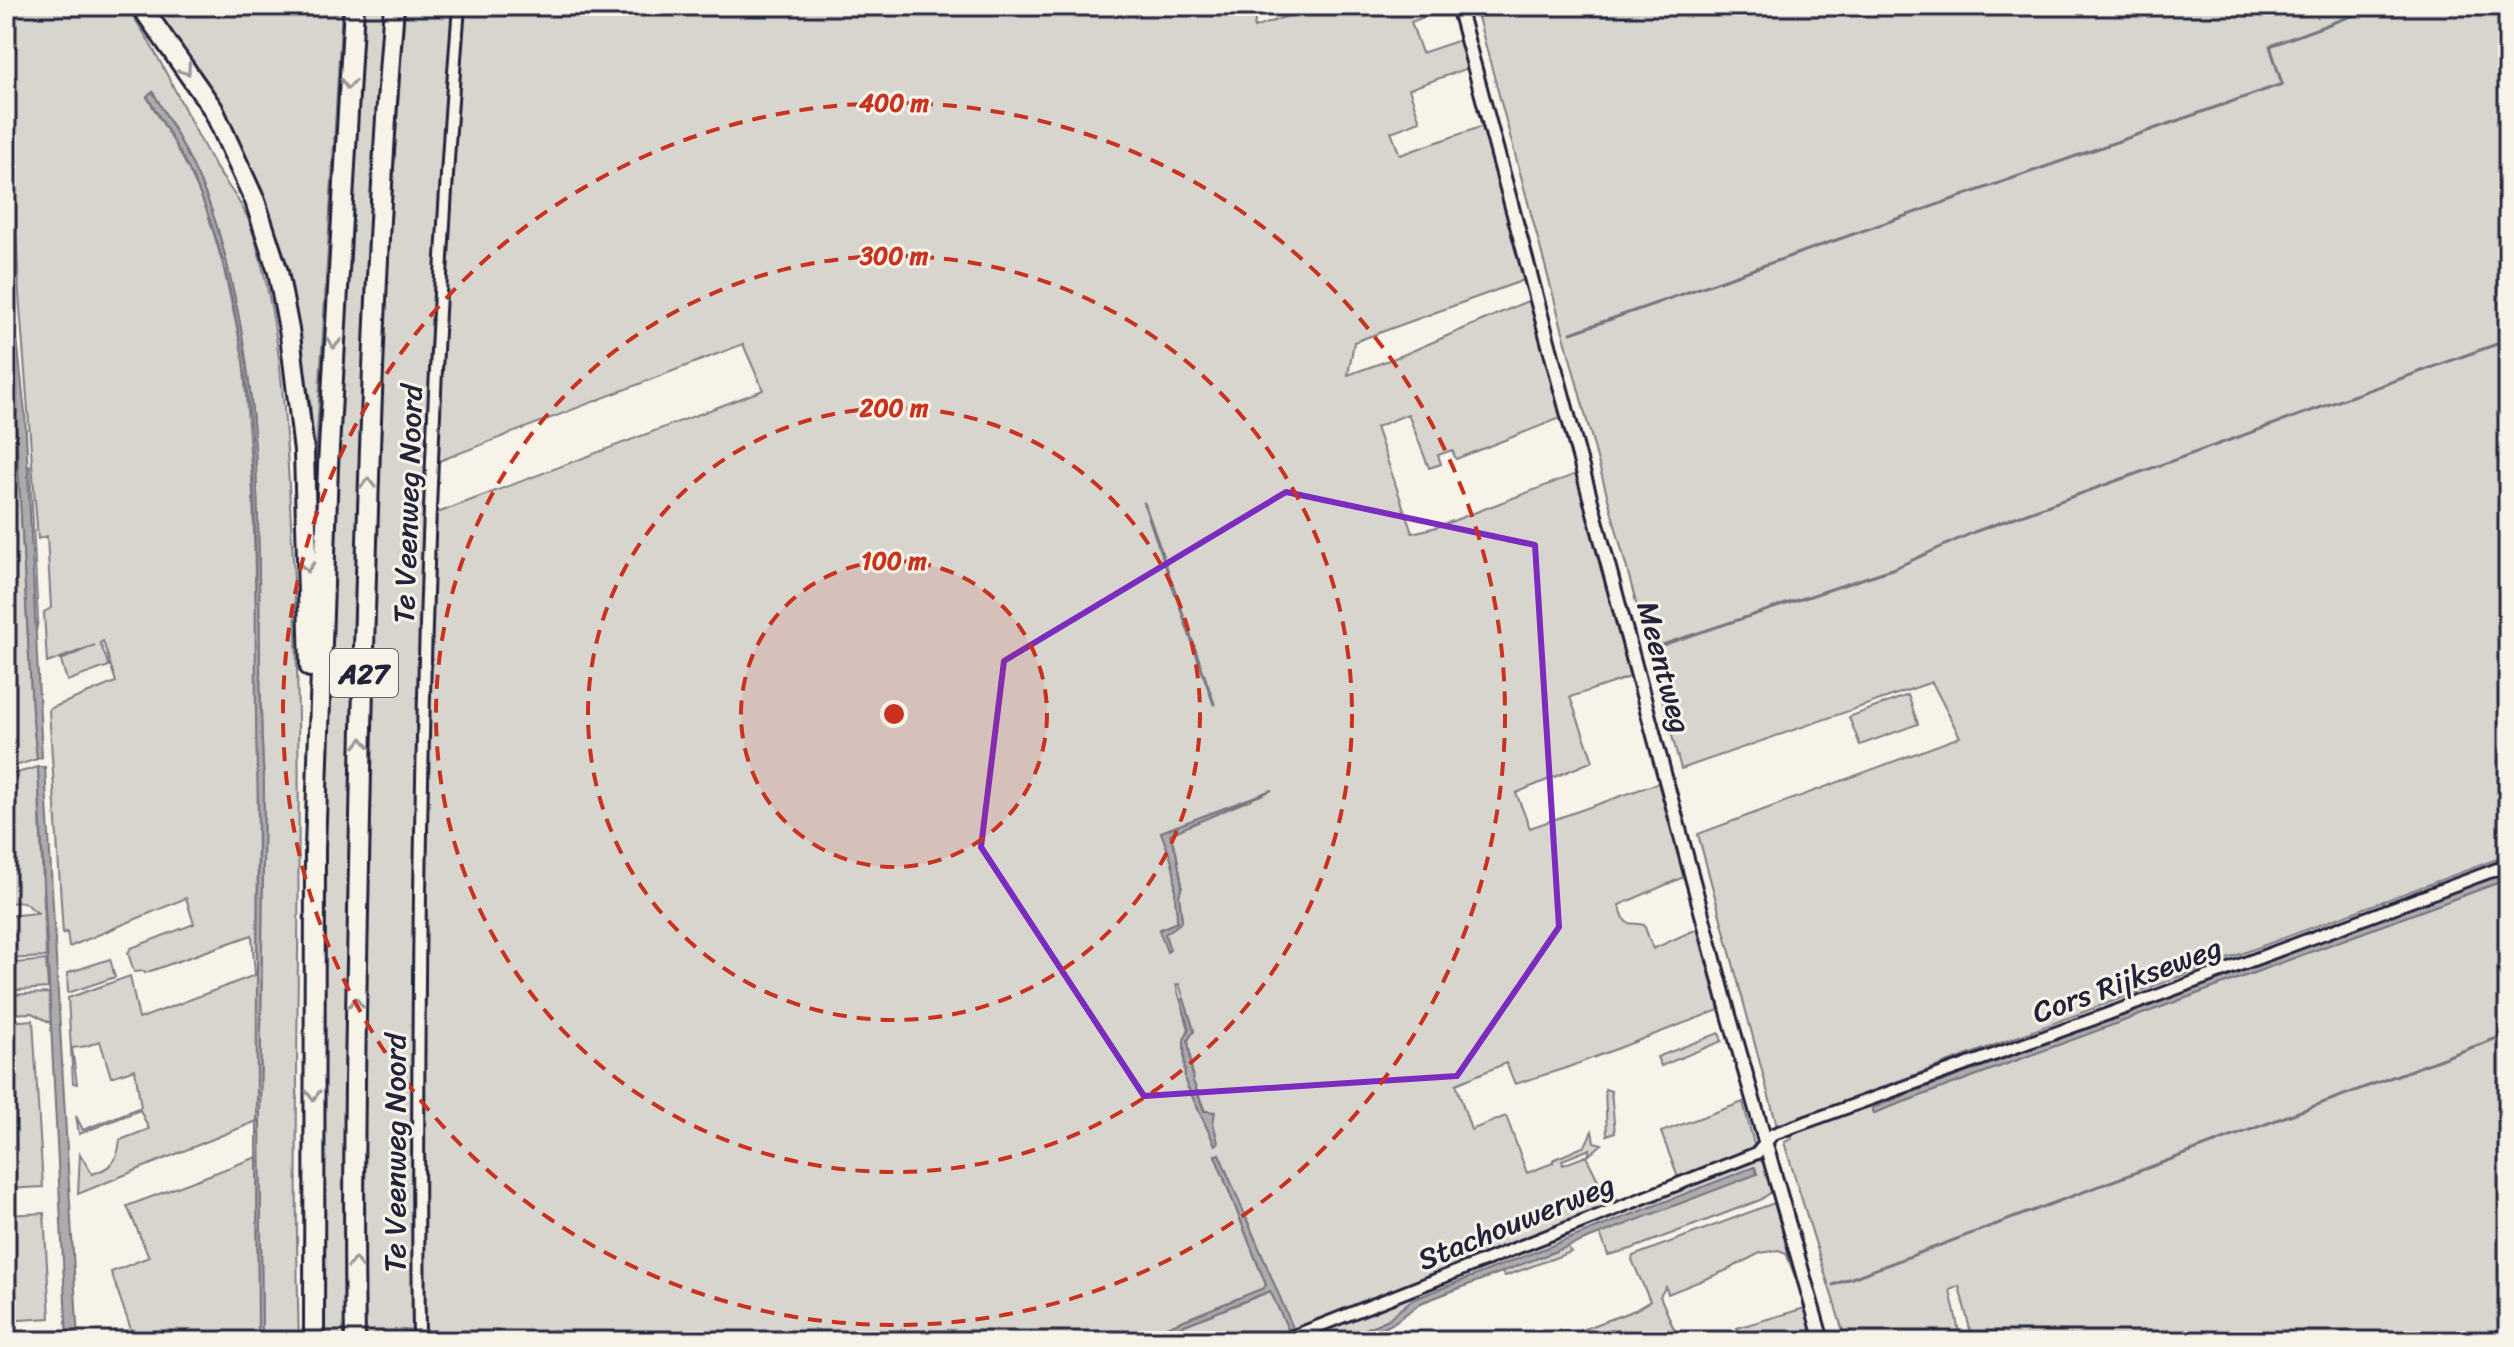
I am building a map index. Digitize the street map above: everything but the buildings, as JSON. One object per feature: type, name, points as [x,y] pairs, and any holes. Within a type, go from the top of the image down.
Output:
[{"type":"highway","name":"A27","points":[[141,6],[213,109],[255,201],[284,294],[304,451],[315,849],[314,1341]]},
{"type":"highway","name":"A27","points":[[315,849],[328,466],[354,6]]},
{"type":"highway","name":"A27","points":[[355,1341],[354,1104],[368,472],[386,106],[394,6]]},
{"type":"street","name":"Te Veenweg Noord","points":[[419,1341],[417,1160],[425,678],[434,429],[459,6]]},
{"type":"street","name":"Meentweg","points":[[1458,6],[1765,1144],[1822,1341]]},
{"type":"street","name":"Cors Rijkseweg","points":[[1765,1144],[1773,1134],[2508,865]]},
{"type":"street","name":"Stachouwerweg","points":[[1281,1341],[1757,1153],[1765,1144]]},
{"type":"highlighted area","points":[[1286,492],[1535,545],[1559,927],[1457,1076],[1144,1096],[981,847],[1004,661]]},
{"type":"shaded area","points":[[7,6],[126,6],[161,63],[213,163],[246,213],[270,299],[285,420],[296,641],[299,1341],[262,1341],[260,1117],[264,782],[256,468],[251,405],[243,343],[216,223],[192,164],[153,92],[147,97],[185,160],[207,210],[243,355],[253,494],[258,702],[257,1121],[78,1194],[80,1154],[92,1174],[99,1172],[113,1162],[120,1140],[149,1129],[140,1110],[79,1134],[76,1116],[83,1130],[141,1107],[135,1069],[111,1077],[100,1041],[72,1048],[77,1084],[73,1083],[68,998],[130,976],[139,1019],[255,975],[252,935],[145,973],[134,972],[128,953],[131,948],[194,924],[186,898],[69,947],[67,932],[63,934],[49,709],[116,682],[103,641],[100,643],[109,666],[67,681],[61,660],[95,645],[47,663],[44,612],[51,608],[47,536],[38,539],[19,294]]},
{"type":"shaded area","points":[[152,6],[342,6],[315,469],[310,400],[284,265]]},
{"type":"shaded area","points":[[361,6],[390,6],[358,530],[348,908],[348,1341],[320,1341],[320,952],[327,615]]},
{"type":"shaded area","points":[[405,6],[457,6],[431,438],[417,1341],[364,1341],[364,1007],[376,506]]},
{"type":"shaded area","points":[[462,6],[1257,6],[1254,28],[1315,6],[1451,6],[1411,22],[1422,53],[1460,40],[1468,68],[1409,89],[1420,121],[1391,132],[1400,155],[1483,126],[1524,280],[1354,342],[1348,375],[1403,355],[1530,300],[1561,418],[1456,459],[1452,450],[1438,455],[1441,464],[1429,468],[1408,414],[1376,427],[1412,533],[1437,527],[1576,474],[1630,677],[1570,697],[1593,761],[1516,793],[1530,828],[1658,783],[1684,877],[1619,905],[1627,922],[1644,925],[1653,949],[1697,929],[1719,1010],[1515,1084],[1506,1063],[1456,1084],[1471,1130],[1506,1116],[1527,1173],[1585,1146],[1592,1131],[1594,1142],[1602,1144],[1588,1156],[1590,1149],[1562,1160],[1563,1165],[1586,1156],[1611,1206],[1267,1341],[1144,1341],[1271,1291],[1288,1329],[1292,1327],[1219,1154],[1215,1156],[1266,1285],[1132,1341],[422,1341],[423,865],[432,515],[763,390],[743,344],[434,463]],"holes":[[[1267,792],[1169,834],[1182,885],[1179,896],[1182,919],[1164,934],[1169,949],[1160,929],[1177,922],[1175,867],[1161,832]],[[1179,984],[1194,1030],[1188,1040],[1193,1081],[1205,1111],[1214,1112],[1218,1143],[1215,1145],[1185,1081],[1184,1040],[1189,1029],[1176,985]]]},
{"type":"shaded area","points":[[1475,6],[2508,6],[2508,855],[1884,1086],[1889,1102],[1872,1109],[1874,1113],[2508,879],[2508,1341],[1973,1341],[1959,1286],[1950,1290],[1961,1341],[1846,1341],[1784,1142],[1792,1139],[1788,1123],[1777,1126],[1698,834],[1960,737],[1932,682],[1681,769]]},
{"type":"shaded area","points":[[153,92],[192,164],[216,223],[243,343],[251,405],[256,468],[264,782],[260,1117],[262,1341],[258,1341],[258,822],[254,489],[250,419],[228,281],[202,198],[147,96]]},
{"type":"shaded area","points":[[6,170],[16,329],[25,413],[42,757],[37,759],[6,309]]},
{"type":"shaded area","points":[[6,310],[37,759],[6,769]]},
{"type":"shaded area","points":[[30,466],[38,620],[36,631],[27,468]]},
{"type":"shaded area","points":[[1908,695],[1918,724],[1860,745],[1849,717]]},
{"type":"shaded area","points":[[38,767],[46,957],[6,959],[6,916],[38,913],[23,902],[6,903],[6,776]]},
{"type":"shaded area","points":[[38,767],[45,767],[78,1341],[67,1341]]},
{"type":"shaded area","points":[[1272,790],[1170,834],[1182,885],[1179,896],[1182,920],[1165,934],[1170,950],[1167,952],[1159,930],[1177,922],[1177,915],[1174,870],[1161,832]]},
{"type":"shaded area","points":[[2508,872],[2508,879],[1874,1113],[1872,1108],[1919,1090]]},
{"type":"shaded area","points":[[110,959],[115,977],[68,993],[67,973]]},
{"type":"shaded area","points":[[46,960],[48,988],[6,991],[6,964]]},
{"type":"shaded area","points":[[49,993],[51,1023],[32,1013],[6,1014],[6,995]]},
{"type":"shaded area","points":[[1184,999],[1194,1031],[1188,1040],[1193,1081],[1204,1111],[1215,1112],[1213,1123],[1218,1143],[1215,1145],[1185,1081],[1184,1040],[1189,1029],[1181,1000]]},
{"type":"shaded area","points":[[33,1020],[43,1187],[6,1189],[6,1022]]},
{"type":"shaded area","points":[[1719,1033],[1722,1041],[1661,1066],[1657,1057]]},
{"type":"shaded area","points":[[1605,1089],[1611,1091],[1615,1132],[1607,1135]]},
{"type":"shaded area","points":[[1743,1102],[1755,1148],[1679,1180],[1661,1132]]},
{"type":"shaded area","points":[[1219,1154],[1293,1328],[1288,1329],[1270,1291],[1144,1341],[1132,1341],[1266,1285],[1215,1155]]},
{"type":"shaded area","points":[[257,1157],[258,1341],[135,1341],[111,1272],[149,1257],[127,1206]]},
{"type":"shaded area","points":[[1759,1160],[1765,1163],[1773,1191],[1760,1200],[1608,1255],[1600,1233],[1757,1174],[1755,1167],[1412,1300],[1387,1320],[1337,1341],[1288,1341]]},
{"type":"shaded area","points":[[1754,1167],[1757,1174],[1421,1303],[1371,1335],[1372,1341],[1366,1341],[1364,1337],[1355,1341],[1337,1341],[1387,1320],[1412,1300]]},
{"type":"shaded area","points":[[1774,1203],[1780,1223],[1783,1221],[1803,1291],[1786,1253],[1779,1250],[1760,1253],[1668,1294],[1666,1287],[1660,1296],[1679,1341],[1553,1341],[1635,1310],[1650,1301],[1633,1256]]},
{"type":"shaded area","points":[[44,1213],[50,1318],[6,1321],[6,1215]]},
{"type":"shaded area","points":[[1567,1246],[1571,1252],[1505,1276],[1501,1272]]},
{"type":"shaded area","points":[[1805,1308],[1815,1341],[1742,1341],[1737,1328]]},
{"type":"shaded area","points":[[67,1331],[67,1341],[16,1341],[23,1333]]},
{"type":"waterway","points":[[1571,333],[2282,84],[2270,46],[2378,6]]},
{"type":"waterway","points":[[1656,647],[1895,568],[1974,532],[2508,340]]},
{"type":"waterway","points":[[1144,503],[1214,704]]},
{"type":"waterway","points":[[1833,1285],[2508,1034]]}]
